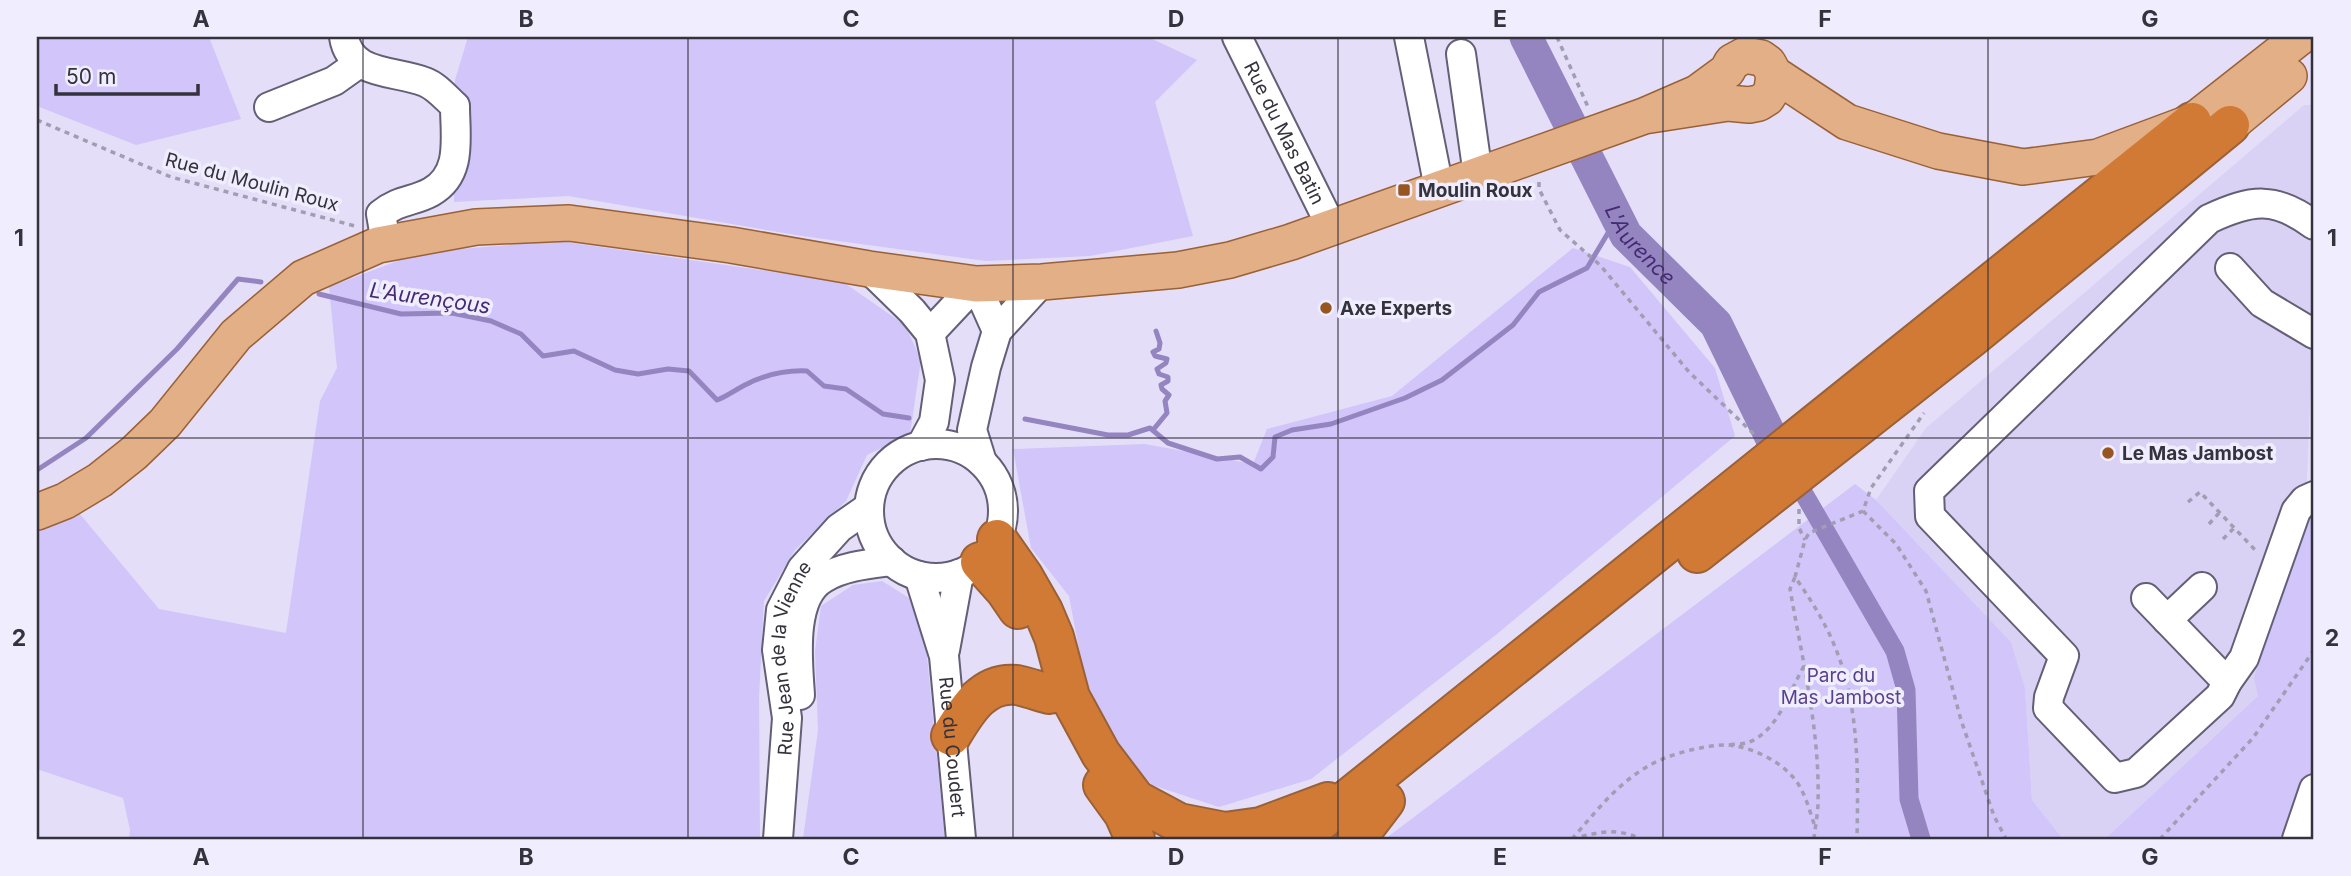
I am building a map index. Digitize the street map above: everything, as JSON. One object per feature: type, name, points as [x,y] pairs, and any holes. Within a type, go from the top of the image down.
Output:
[{"type":"highway","points":[[1338,839],[1373,795],[2192,122]]},
{"type":"highway","points":[[1298,839],[1373,795],[1972,337],[2230,125]]},
{"type":"highway","points":[[979,558],[1043,611],[1054,638],[1070,697],[1101,754],[1136,800],[1179,823],[1225,832],[1261,827],[1373,795]]},
{"type":"highway","points":[[979,558],[1022,615],[1037,649],[1049,694],[1066,730],[1124,814],[1135,839]]},
{"type":"highway","points":[[951,736],[968,707],[988,689],[1015,685],[1049,694]]},
{"type":"highway","points":[[1356,839],[1373,795]]},
{"type":"main road","points":[[1746,56],[1847,122],[1938,151],[2023,167],[2098,157],[2192,122],[2301,37]]},
{"type":"main road","points":[[2230,125],[2314,55]]},
{"type":"main road","points":[[1644,116],[1740,103],[1759,103],[1772,90],[1746,56]]},
{"type":"main road","points":[[37,512],[100,480],[134,453],[165,423],[236,335],[303,278],[382,244],[476,227],[569,223],[731,245],[976,284],[1042,282],[1178,270],[1230,260],[1332,228],[1644,116],[1697,93],[1746,56]]},
{"type":"street","points":[[344,37],[346,48],[358,64],[427,82],[455,106],[455,164],[448,178],[431,192],[393,204],[381,214],[382,244]]},
{"type":"street","name":"Rue du Mas Batin","points":[[1237,37],[1332,228]]},
{"type":"street","points":[[1409,37],[1439,188]]},
{"type":"street","points":[[1461,54],[1478,175]]},
{"type":"street","points":[[269,107],[334,81],[358,64]]},
{"type":"street","points":[[2314,225],[2294,210],[2269,203],[2237,206],[2209,219],[1928,491],[1930,516],[2064,656],[2049,697],[2048,708],[2115,778],[2136,774],[2220,696],[2244,657],[2296,511],[2305,500],[2314,496]]},
{"type":"street","points":[[2230,268],[2262,303],[2314,334]]},
{"type":"street","points":[[869,269],[912,310],[930,333],[940,380],[934,422],[921,446]]},
{"type":"street","points":[[982,461],[964,450],[943,444],[921,446],[901,454],[885,468],[874,486],[869,507],[871,527],[879,546],[892,561],[919,576],[939,578],[979,558],[1003,519],[1002,498],[995,478],[982,461],[972,430],[997,331],[1042,282]]},
{"type":"street","points":[[930,333],[976,284],[997,331]]},
{"type":"street","name":"Rue Jean de la Vienne","points":[[778,839],[787,718],[777,650],[781,610],[802,569],[839,528],[869,507]]},
{"type":"street","name":"Rue du Coudert","points":[[944,656],[979,558]]},
{"type":"street","points":[[784,839],[797,792],[802,727],[799,620],[807,597],[822,579],[855,566],[892,561]]},
{"type":"street","name":"Rue du Coudert","points":[[919,576],[944,656],[961,839]]},
{"type":"street","points":[[2167,620],[2202,587]]},
{"type":"street","points":[[2146,598],[2227,682]]},
{"type":"street","points":[[2297,839],[2314,789]]},
{"type":"path","points":[[1557,37],[1574,140],[1539,189],[1560,230],[1600,265],[1689,372],[1759,440]]},
{"type":"path","name":"Rue du Moulin Roux","points":[[37,120],[171,177],[354,225],[382,244]]},
{"type":"path","points":[[2188,502],[2200,492],[2276,572]]},
{"type":"path","points":[[1796,501],[1799,528],[1805,540]]},
{"type":"path","points":[[1814,839],[1818,803],[1817,765],[1804,666],[1790,589],[1809,533],[1863,511],[1896,544],[1926,591],[1961,720],[1994,816],[2006,839]]},
{"type":"path","points":[[2208,524],[2219,513]]},
{"type":"path","points":[[2222,538],[2234,528]]},
{"type":"path","points":[[2314,531],[2314,559]]},
{"type":"path","points":[[1795,577],[1819,612],[1836,649],[1845,679],[1853,722],[1856,761],[1857,839]]},
{"type":"path","points":[[2160,839],[2253,738],[2314,650]]},
{"type":"path","points":[[1572,839],[1616,789],[1646,767],[1685,751],[1748,743],[1765,731],[1786,705],[1804,666]]},
{"type":"path","points":[[1728,745],[1770,759],[1790,773],[1799,785],[1815,829]]},
{"type":"path","points":[[1572,839],[1606,831],[1627,832],[1641,839]]},
{"type":"shaded area","name":"Le Mas Jambost","points":[[2304,105],[2314,105],[2314,310],[2306,501],[2258,696],[2105,839],[2063,839],[2032,800],[2025,688],[2011,642],[1876,500],[1926,428]]},
{"type":"green space","points":[[37,37],[209,37],[241,119],[136,145],[37,106]]},
{"type":"green space","points":[[468,37],[1148,37],[1197,60],[1155,102],[1193,236],[1090,256],[986,261],[802,236],[568,196],[454,202],[455,80]]},
{"type":"green space","points":[[559,241],[843,282],[905,325],[921,360],[910,434],[867,455],[846,501],[795,550],[764,601],[759,697],[760,839],[129,839],[130,830],[123,798],[37,769],[37,530],[79,513],[159,609],[286,633],[320,401],[337,368],[329,287],[421,252]]},
{"type":"green space","points":[[1573,248],[1630,267],[1715,368],[1735,436],[1497,634],[1311,779],[1219,807],[1152,785],[1114,741],[1084,676],[1069,596],[1031,548],[1013,449],[1145,444],[1253,464],[1267,429],[1392,396]]},
{"type":"green space","name":"Parc du Mas Jambost","points":[[1855,484],[1876,500],[2011,642],[2025,688],[2032,800],[2063,839],[1385,839]]},
{"type":"green space","points":[[2314,497],[2314,839],[2105,839],[2258,696],[2254,678],[2295,546]]},
{"type":"green space","points":[[882,581],[909,598],[926,646],[945,839],[803,839],[818,730],[815,651],[821,606],[853,585]]},
{"type":"waterway","name":"L'Aurence","points":[[1526,37],[1626,235],[1716,324],[1772,439]]},
{"type":"waterway","points":[[1025,419],[1108,435],[1128,435],[1150,428],[1168,443],[1217,459],[1240,457],[1261,469],[1273,457],[1275,437],[1292,430],[1331,424],[1405,398],[1442,380],[1513,325],[1539,292],[1587,268],[1617,218]]},
{"type":"waterway","name":"L'Aurençous","points":[[37,470],[86,438],[177,349],[238,279],[261,282]]},
{"type":"waterway","name":"L'Aurençous","points":[[319,294],[401,314],[452,313],[491,321],[521,334],[543,356],[574,351],[615,370],[638,374],[668,369],[689,371],[717,400],[769,375],[807,371],[824,386],[846,389],[883,414],[909,418]]},
{"type":"waterway","points":[[1153,430],[1167,413],[1165,401],[1169,395],[1161,385],[1168,381],[1168,377],[1159,374],[1157,369],[1166,363],[1167,359],[1155,356],[1153,352],[1159,349],[1160,343],[1156,331]]},
{"type":"waterway","name":"L'Aurence","points":[[1804,494],[1895,651],[1906,690],[1909,799],[1921,839]]},
{"type":"place","name":"Moulin Roux","points":[[1404,190]]},
{"type":"place","name":"Axe Experts","points":[[1326,308]]},
{"type":"place","name":"Le Mas Jambost","points":[[2108,453]]}]
